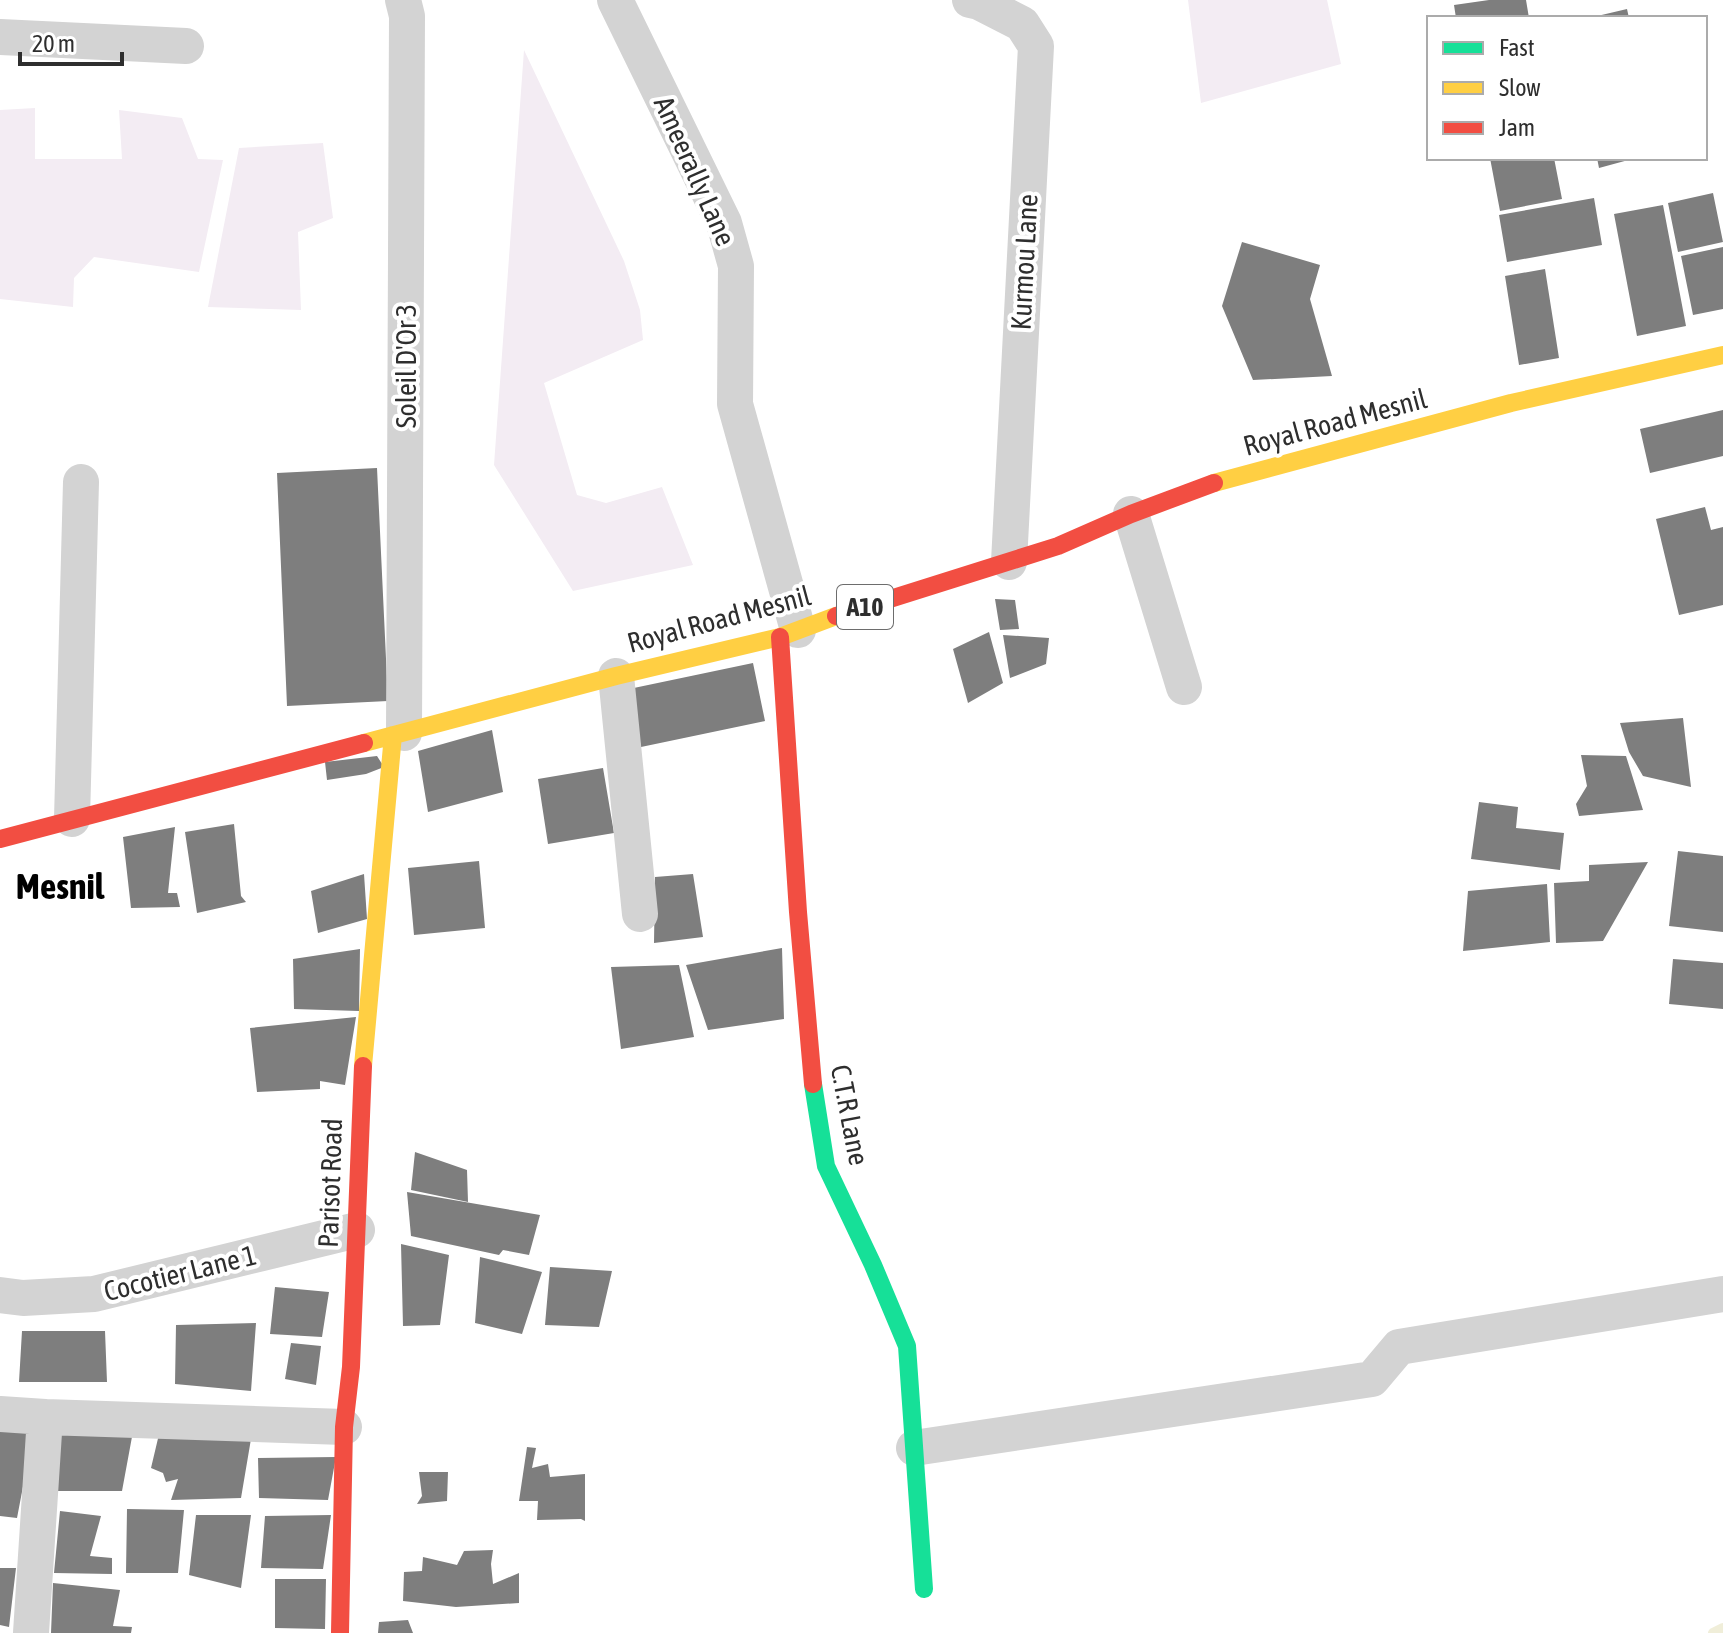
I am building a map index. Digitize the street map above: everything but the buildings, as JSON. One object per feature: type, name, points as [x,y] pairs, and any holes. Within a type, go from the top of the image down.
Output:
[{"type":"street","name":"Soleil D'Or 3","points":[[398,734],[407,16],[403,0]]},
{"type":"street","name":"Ameerally Lane","points":[[615,0],[724,223],[736,266],[735,404],[789,633]]},
{"type":"street","name":"Kurmou Lane","points":[[970,0],[1022,24],[1036,46],[1009,562]]},
{"type":"street","points":[[0,37],[186,46]]},
{"type":"street","name":"Royal Road Mesnil","points":[[0,839],[789,633],[1058,546],[1207,485],[1511,403],[1723,355]]},
{"type":"street","points":[[72,819],[81,482]]},
{"type":"street","points":[[1131,514],[1184,687]]},
{"type":"street","name":"C.T.R Lane","points":[[789,633],[798,912],[814,1093],[826,1166],[907,1346],[924,1589]]},
{"type":"street","points":[[616,676],[640,914]]},
{"type":"street","name":"Parisot Road","points":[[340,1633],[344,1427],[351,1367],[363,1061],[398,734]]},
{"type":"street","name":"Cocotier Lane 1","points":[[0,1295],[23,1298],[94,1294],[357,1230]]},
{"type":"street","points":[[914,1448],[1372,1379],[1399,1347],[1723,1294]]},
{"type":"street","points":[[0,1414],[344,1427]]},
{"type":"street","points":[[31,1633],[45,1417]]},
{"type":"shaded area","points":[[1188,0],[1327,0],[1341,64],[1201,103]]},
{"type":"shaded area","points":[[524,50],[624,261],[640,310],[643,340],[544,383],[577,495],[606,503],[662,487],[693,565],[573,591],[494,465]]},
{"type":"shaded area","points":[[35,108],[35,159],[122,159],[119,110],[182,118],[198,159],[223,160],[199,272],[94,257],[74,278],[73,307],[0,299],[0,110]]},
{"type":"shaded area","points":[[323,143],[333,218],[298,232],[301,310],[208,307],[239,148]]},
{"type":"waterway","points":[[1713,1633],[1723,1628]]},
{"type":"traffic: fast","points":[[813,1084],[826,1166],[907,1346],[924,1589]]},
{"type":"traffic: slow","points":[[1214,483],[1511,403],[1723,355]]},
{"type":"traffic: slow","points":[[364,743],[616,676],[780,637],[836,616]]},
{"type":"traffic: slow","points":[[363,1066],[393,735]]},
{"type":"traffic: jam","points":[[836,616],[1058,546],[1214,483]]},
{"type":"traffic: jam","points":[[780,637],[813,1084]]},
{"type":"traffic: jam","points":[[0,839],[364,743]]},
{"type":"traffic: jam","points":[[340,1633],[344,1427],[351,1367],[363,1066]]},
{"type":"district","name":"Mesnil","points":[[60,886]]}]
